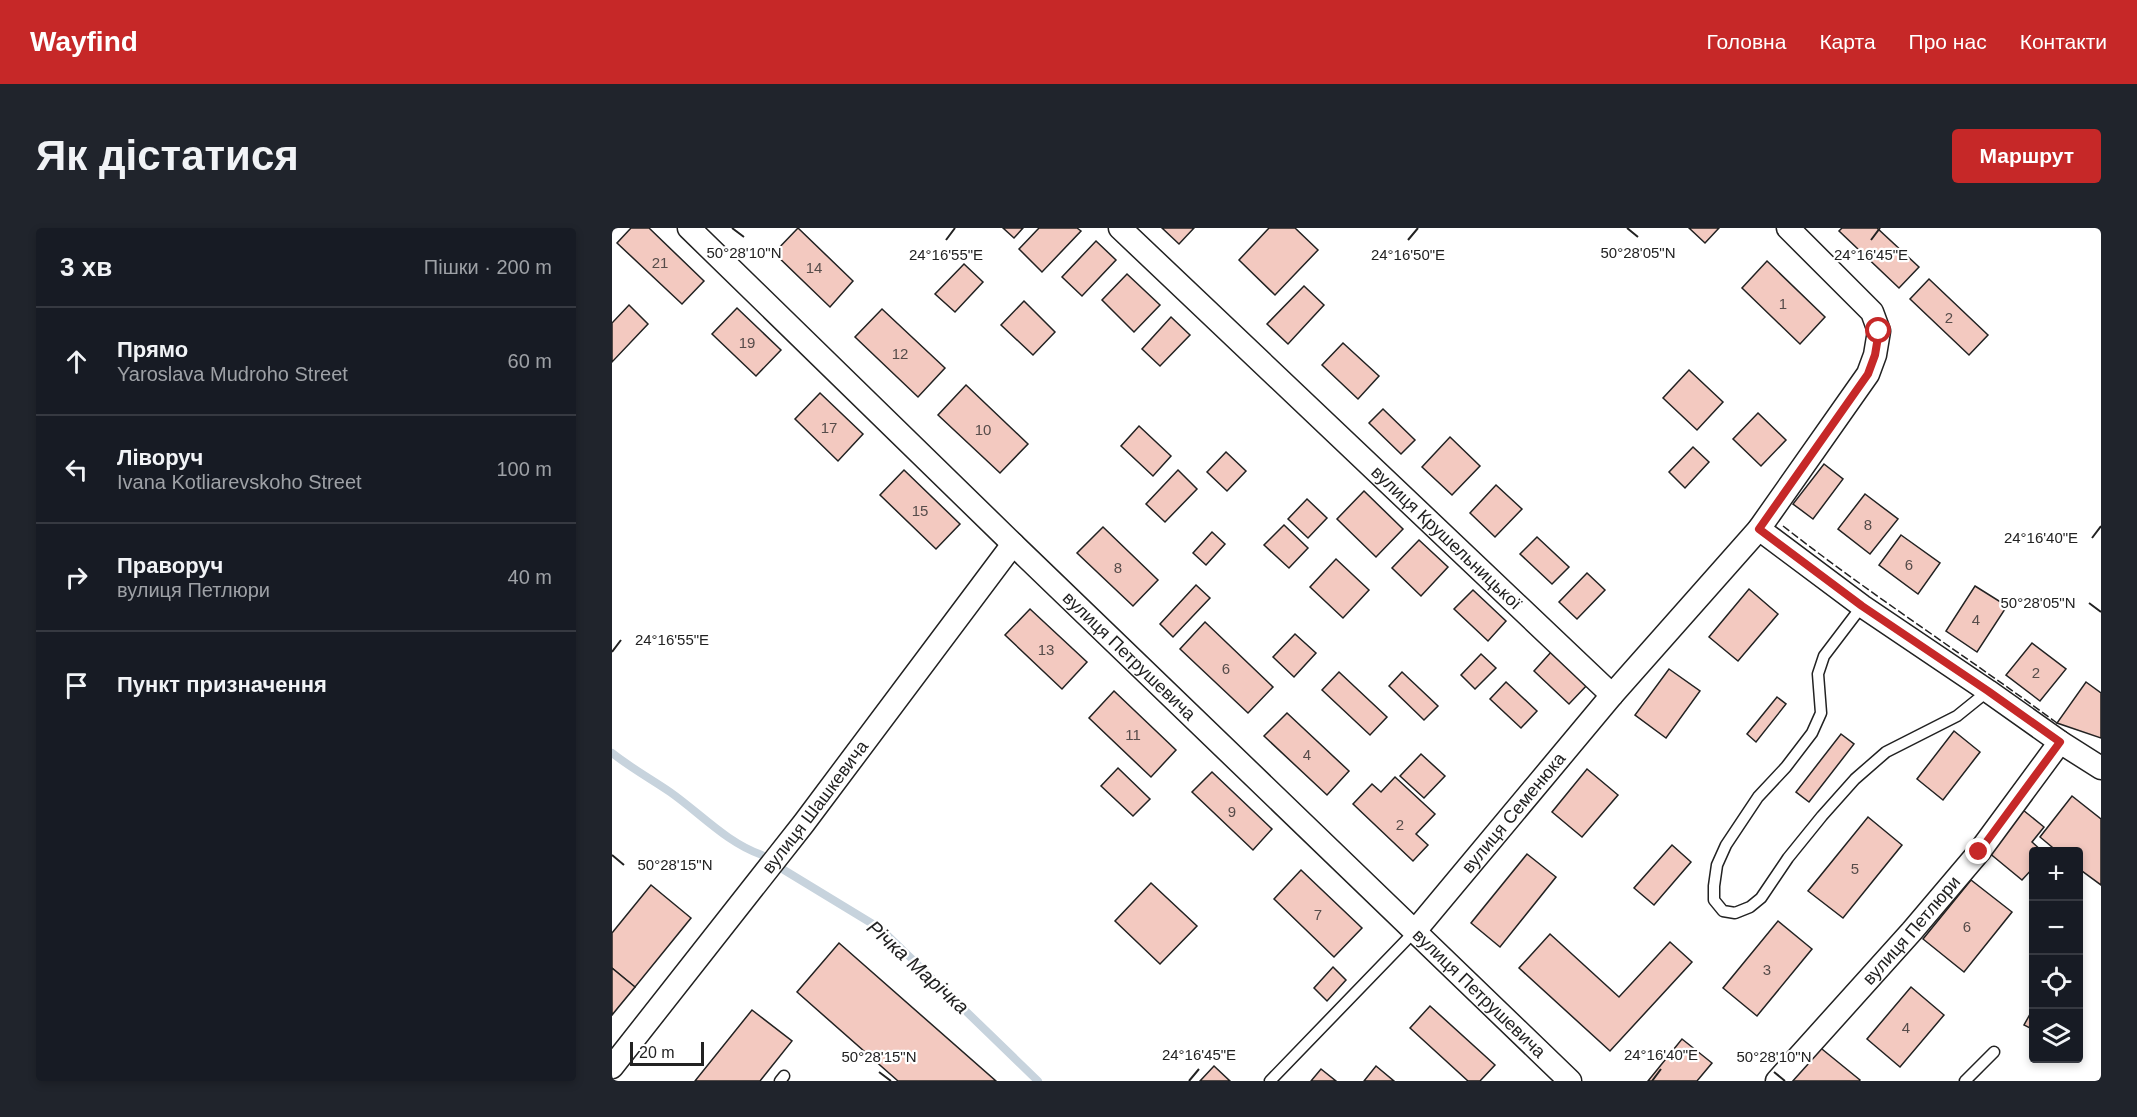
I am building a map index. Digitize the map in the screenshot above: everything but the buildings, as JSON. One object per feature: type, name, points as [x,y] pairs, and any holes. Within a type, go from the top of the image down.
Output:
[{"type":"street","name":"вулиця Петрушевича","points":[[690,228],[1013,544],[1570,1081]]},
{"type":"street","name":"вулиця Крушельницької","points":[[1120,228],[1612,695]]},
{"type":"street","points":[[1612,695],[1759,529],[1868,374],[1875,355],[1879,331],[1872,312],[1788,228]]},
{"type":"street","points":[[1759,529],[1862,606],[2101,768]]},
{"type":"street","name":"вулиця Шашкевича","points":[[612,1067],[804,823],[1013,544]]},
{"type":"street","name":"вулиця Семенюка","points":[[1415,931],[1612,695]]},
{"type":"street","name":"вулиця Петлюри","points":[[1777,1081],[1912,931],[1979,852],[2060,742]]},
{"type":"lane","points":[[1862,606],[1824,656],[1818,674],[1821,713],[1812,733],[1786,767],[1758,797],[1721,855],[1717,865],[1714,900],[1723,911],[1735,913],[1750,907],[1761,898],[1788,858],[1822,816],[1855,779],[1886,752],[1957,717],[1988,691]]},
{"type":"lane","points":[[1270,1081],[1415,931]]},
{"type":"lane","points":[[1965,1081],[1994,1052]]},
{"type":"waterway","points":[[612,753],[670,792],[725,835],[762,855]]},
{"type":"waterway","name":"Річка Марічка","points":[[784,870],[881,929],[1038,1081]]},
{"type":"fence","points":[[1783,526],[2057,723]]},
{"type":"route","points":[[1879,331],[1875,355],[1868,374],[1759,529],[1862,606],[2060,742],[1979,852]]}]
